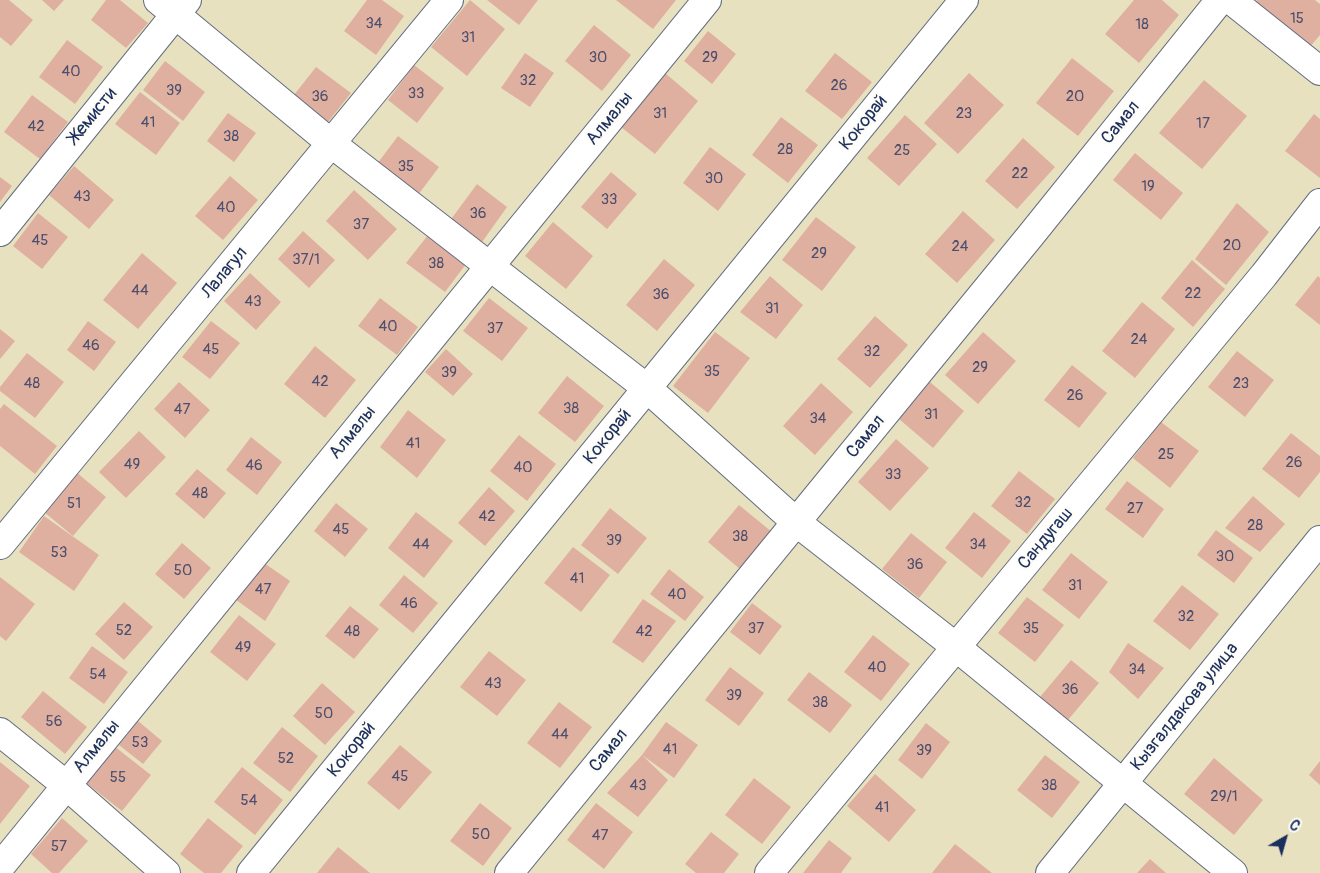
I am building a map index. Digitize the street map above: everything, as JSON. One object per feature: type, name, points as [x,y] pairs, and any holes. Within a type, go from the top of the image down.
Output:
[{"type":"street","name":"Лалагул","points":[[0,546],[449,0]]},
{"type":"street","name":"Алмалы","points":[[0,867],[708,0]]},
{"type":"street","name":"Кокорай","points":[[251,873],[964,0]]},
{"type":"street","name":"Самал","points":[[509,873],[1031,235],[1220,0]]},
{"type":"street","points":[[1231,0],[1320,71]]},
{"type":"street","points":[[173,5],[332,144],[648,388],[796,522],[956,647],[1233,873]]},
{"type":"street","name":"Жемисти","points":[[0,232],[173,5]]},
{"type":"street","name":"Сандугаш","points":[[769,873],[1264,275],[1320,203]]},
{"type":"street","name":"Кызгалдакова улица","points":[[1050,873],[1320,540]]},
{"type":"street","points":[[0,732],[66,785],[166,873]]},
{"type":"building","points":[[0,0],[9,0],[33,20],[11,46],[0,37]]},
{"type":"building","points":[[42,0],[64,0],[54,11]]},
{"type":"building","points":[[106,0],[120,0],[148,23],[126,48],[91,20]]},
{"type":"building","points":[[367,0],[382,0],[404,16],[376,55],[344,31]]},
{"type":"building","points":[[470,0],[505,29],[467,76],[431,47]]},
{"type":"building","points":[[487,0],[538,0],[519,25]]},
{"type":"building","points":[[616,0],[676,0],[653,29]]},
{"type":"building","points":[[1134,0],[1162,0],[1179,15],[1139,63],[1105,34]]},
{"type":"building","points":[[1257,0],[1315,0],[1320,4],[1320,35],[1308,49],[1254,3]]},
{"type":"building","points":[[594,25],[631,55],[602,91],[565,61]]},
{"type":"building","points":[[708,31],[736,54],[712,84],[684,61]]},
{"type":"building","points":[[67,40],[103,67],[75,104],[39,77]]},
{"type":"building","points":[[525,53],[554,73],[530,107],[501,88]]},
{"type":"building","points":[[835,53],[872,82],[842,119],[805,91]]},
{"type":"building","points":[[1072,58],[1114,91],[1078,136],[1036,103]]},
{"type":"building","points":[[165,61],[205,92],[183,121],[143,90]]},
{"type":"building","points":[[414,65],[444,88],[417,123],[388,100]]},
{"type":"building","points":[[316,67],[351,93],[324,127],[290,100]]},
{"type":"building","points":[[665,73],[698,101],[655,154],[621,127]]},
{"type":"building","points":[[969,73],[1004,105],[958,154],[924,123]]},
{"type":"building","points":[[1204,80],[1247,116],[1202,169],[1159,133]]},
{"type":"building","points":[[140,92],[180,123],[156,155],[115,124]]},
{"type":"building","points":[[32,95],[68,122],[40,159],[4,132]]},
{"type":"building","points":[[228,113],[256,133],[234,162],[207,141]]},
{"type":"building","points":[[1314,114],[1320,119],[1320,178],[1285,151]]},
{"type":"building","points":[[905,115],[937,144],[899,186],[867,158]]},
{"type":"building","points":[[781,117],[818,145],[788,183],[752,155]]},
{"type":"building","points":[[398,136],[439,167],[415,199],[374,168]]},
{"type":"building","points":[[1023,138],[1055,167],[1017,209],[985,181]]},
{"type":"building","points":[[710,147],[746,174],[718,211],[683,183]]},
{"type":"building","points":[[1135,153],[1183,193],[1161,220],[1113,180]]},
{"type":"building","points":[[74,166],[114,200],[89,229],[49,195]]},
{"type":"building","points":[[611,172],[637,194],[607,229],[581,207]]},
{"type":"building","points":[[230,176],[258,200],[223,240],[195,216]]},
{"type":"building","points":[[0,177],[12,186],[0,202]]},
{"type":"building","points":[[477,184],[507,207],[480,245],[449,222]]},
{"type":"building","points":[[354,190],[397,229],[368,260],[326,221]]},
{"type":"building","points":[[1237,203],[1269,232],[1226,285],[1195,259]]},
{"type":"building","points":[[963,211],[995,240],[957,283],[925,254]]},
{"type":"building","points":[[38,213],[68,237],[42,269],[13,246]]},
{"type":"building","points":[[816,217],[856,247],[822,291],[782,260]]},
{"type":"building","points":[[553,222],[593,256],[566,289],[525,256]]},
{"type":"building","points":[[303,231],[335,260],[309,288],[278,259]]},
{"type":"building","points":[[428,235],[466,264],[445,292],[406,263]]},
{"type":"building","points":[[142,253],[177,283],[138,329],[103,300]]},
{"type":"building","points":[[664,259],[695,285],[657,331],[626,305]]},
{"type":"building","points":[[1192,260],[1225,289],[1193,327],[1161,298]]},
{"type":"building","points":[[250,273],[281,302],[256,330],[224,301]]},
{"type":"building","points":[[770,276],[803,305],[776,339],[740,312]]},
{"type":"building","points":[[1318,276],[1320,278],[1320,325],[1295,305]]},
{"type":"building","points":[[380,298],[418,327],[397,355],[358,326]]},
{"type":"building","points":[[489,298],[528,328],[502,361],[463,331]]},
{"type":"building","points":[[1142,302],[1175,329],[1135,378],[1102,351]]},
{"type":"building","points":[[875,316],[908,345],[870,388],[837,359]]},
{"type":"building","points":[[88,321],[116,342],[94,371],[67,350]]},
{"type":"building","points":[[211,321],[240,343],[210,379],[182,357]]},
{"type":"building","points":[[0,329],[15,341],[0,359]]},
{"type":"building","points":[[715,332],[750,358],[708,413],[673,386]]},
{"type":"building","points":[[983,332],[1016,361],[978,404],[945,375]]},
{"type":"building","points":[[315,346],[356,380],[325,418],[284,384]]},
{"type":"building","points":[[446,349],[473,374],[453,396],[425,372]]},
{"type":"building","points":[[1237,351],[1274,380],[1245,417],[1208,387]]},
{"type":"building","points":[[27,353],[64,382],[35,418],[0,391],[0,387]]},
{"type":"building","points":[[1072,365],[1107,393],[1079,428],[1044,400]]},
{"type":"building","points":[[567,376],[604,406],[575,442],[538,413]]},
{"type":"building","points":[[179,382],[210,410],[185,438],[154,409]]},
{"type":"building","points":[[930,382],[964,411],[933,448],[899,419]]},
{"type":"building","points":[[821,383],[853,412],[815,455],[783,426]]},
{"type":"building","points":[[4,404],[57,446],[35,474],[0,446],[0,409]]},
{"type":"building","points":[[408,410],[446,440],[417,478],[380,447]]},
{"type":"building","points":[[1161,422],[1199,451],[1170,488],[1133,458]]},
{"type":"building","points":[[139,431],[166,457],[126,498],[99,472]]},
{"type":"building","points":[[1291,433],[1320,456],[1320,472],[1299,498],[1262,469]]},
{"type":"building","points":[[519,435],[556,464],[527,501],[490,471]]},
{"type":"building","points":[[251,437],[282,462],[257,495],[226,470]]},
{"type":"building","points":[[896,439],[929,468],[890,511],[858,482]]},
{"type":"building","points":[[197,469],[226,493],[204,519],[175,494]]},
{"type":"building","points":[[1019,471],[1055,499],[1027,534],[991,506]]},
{"type":"building","points":[[76,472],[106,497],[73,536],[43,511]]},
{"type":"building","points":[[1127,481],[1164,509],[1143,538],[1105,509]]},
{"type":"building","points":[[489,487],[515,511],[485,546],[458,523]]},
{"type":"building","points":[[1253,496],[1285,524],[1260,552],[1225,528]]},
{"type":"building","points":[[336,503],[368,529],[345,557],[314,531]]},
{"type":"building","points":[[739,505],[772,532],[741,570],[708,542]]},
{"type":"building","points":[[610,508],[647,538],[618,574],[581,545]]},
{"type":"building","points":[[416,512],[453,541],[424,578],[388,548]]},
{"type":"building","points":[[974,512],[1011,541],[982,578],[945,548]]},
{"type":"building","points":[[44,516],[99,555],[74,591],[19,552]]},
{"type":"building","points":[[1216,530],[1253,558],[1234,583],[1197,555]]},
{"type":"building","points":[[911,533],[947,562],[919,598],[882,569]]},
{"type":"building","points":[[182,543],[211,568],[184,599],[155,574]]},
{"type":"building","points":[[573,547],[610,575],[581,612],[544,583]]},
{"type":"building","points":[[1071,553],[1108,582],[1079,619],[1042,590]]},
{"type":"building","points":[[264,563],[290,581],[265,621],[235,599]]},
{"type":"building","points":[[669,569],[704,597],[685,621],[650,594]]},
{"type":"building","points":[[404,575],[438,603],[413,633],[379,605]]},
{"type":"building","points":[[0,577],[35,604],[6,641],[0,636]]},
{"type":"building","points":[[1182,585],[1219,614],[1190,650],[1153,621]]},
{"type":"building","points":[[1027,597],[1064,625],[1035,662],[998,633]]},
{"type":"building","points":[[643,599],[676,621],[643,663],[612,642]]},
{"type":"building","points":[[124,602],[153,627],[124,660],[95,634]]},
{"type":"building","points":[[752,603],[782,626],[760,655],[730,632]]},
{"type":"building","points":[[350,606],[379,629],[354,659],[325,636]]},
{"type":"building","points":[[239,615],[276,644],[247,681],[210,652]]},
{"type":"building","points":[[873,635],[910,664],[881,701],[844,672]]},
{"type":"building","points":[[1128,643],[1164,668],[1138,699],[1109,672]]},
{"type":"building","points":[[92,646],[128,672],[104,704],[69,678]]},
{"type":"building","points":[[489,651],[526,680],[497,716],[460,687]]},
{"type":"building","points":[[1071,660],[1099,683],[1068,720],[1040,697]]},
{"type":"building","points":[[730,667],[764,693],[739,726],[705,700]]},
{"type":"building","points":[[809,672],[852,705],[830,733],[787,700]]},
{"type":"building","points":[[322,683],[355,712],[325,745],[293,716]]},
{"type":"building","points":[[43,691],[87,727],[65,754],[21,717]]},
{"type":"building","points":[[559,702],[592,727],[560,768],[527,743]]},
{"type":"building","points":[[138,721],[162,741],[143,764],[119,745]]},
{"type":"building","points":[[666,722],[698,745],[674,778],[642,755]]},
{"type":"building","points":[[926,723],[950,742],[922,779],[898,760]]},
{"type":"building","points":[[282,727],[318,756],[290,792],[253,763]]},
{"type":"building","points":[[400,745],[432,772],[399,810],[367,783]]},
{"type":"building","points":[[114,746],[151,775],[122,811],[85,782]]},
{"type":"building","points":[[642,755],[668,780],[638,817],[607,793]]},
{"type":"building","points":[[1045,755],[1080,782],[1052,818],[1017,790]]},
{"type":"building","points":[[1214,758],[1263,800],[1234,835],[1184,794]]},
{"type":"building","points":[[1320,761],[1320,785],[1309,775]]},
{"type":"building","points":[[0,762],[30,786],[0,824]]},
{"type":"building","points":[[242,767],[283,800],[255,835],[214,802]]},
{"type":"building","points":[[875,774],[916,810],[889,842],[847,806]]},
{"type":"building","points":[[754,778],[791,807],[762,844],[725,815]]},
{"type":"building","points":[[480,803],[512,828],[483,866],[450,841]]},
{"type":"building","points":[[596,803],[633,832],[604,869],[567,840]]},
{"type":"building","points":[[62,818],[88,841],[59,873],[52,873],[31,854]]},
{"type":"building","points":[[208,818],[243,846],[221,873],[204,873],[180,854]]},
{"type":"building","points":[[711,832],[739,854],[724,873],[696,873],[685,864]]},
{"type":"building","points":[[829,840],[852,858],[841,873],[803,873]]},
{"type":"building","points":[[955,844],[992,873],[932,873]]},
{"type":"building","points":[[338,847],[370,873],[317,873]]},
{"type":"building","points":[[1150,859],[1166,873],[1137,873]]}]
